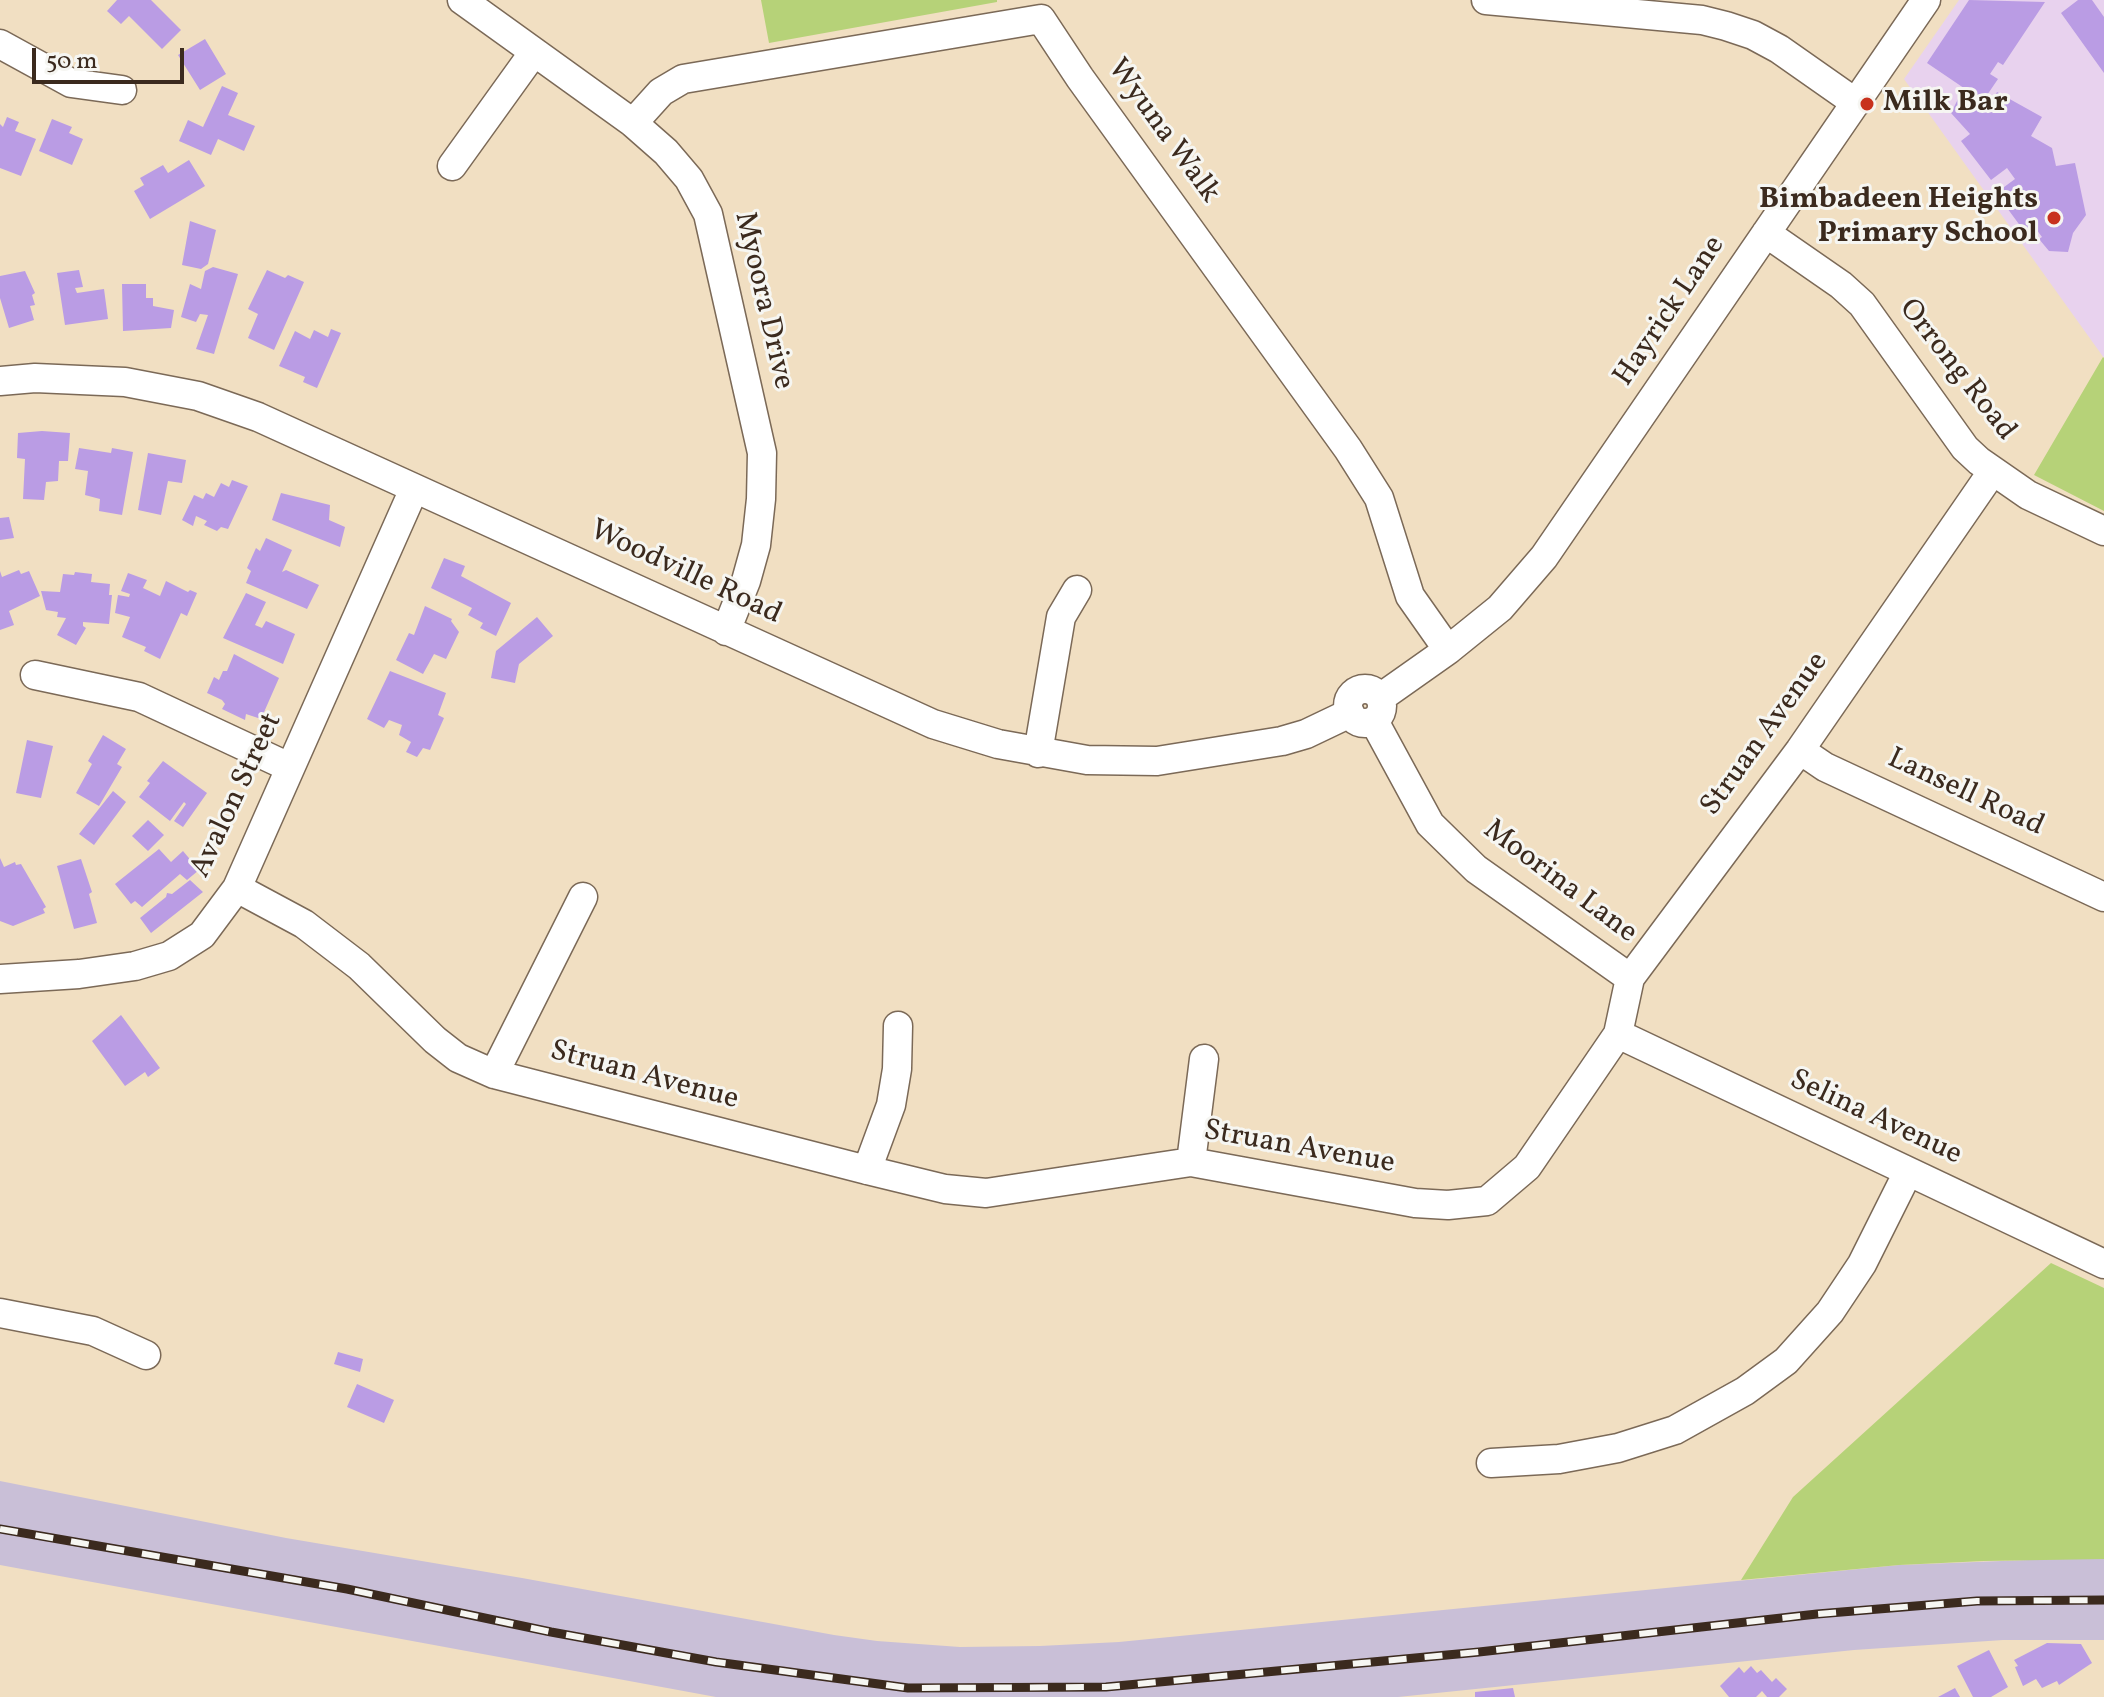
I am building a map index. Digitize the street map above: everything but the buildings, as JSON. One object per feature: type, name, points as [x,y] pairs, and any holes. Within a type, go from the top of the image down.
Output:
[{"type":"street","name":"Myoora Drive","points":[[462,0],[633,123],[666,152],[689,179],[708,214],[762,453],[756,545],[746,581],[726,631]]},
{"type":"street","points":[[1486,0],[1702,20],[1726,26],[1753,35],[1779,49],[1856,103]]},
{"type":"street","name":"Hayrick Lane","points":[[1581,504],[1926,0]]},
{"type":"street","name":"Wyuna Walk","points":[[633,123],[661,92],[683,79],[1041,19],[1080,78],[1348,449],[1379,498],[1410,596],[1448,650]]},
{"type":"street","points":[[0,44],[71,83],[122,90]]},
{"type":"street","points":[[452,166],[534,52]]},
{"type":"street","name":"Orrong Road","points":[[1766,233],[1852,294],[1965,448],[1992,472],[2028,495],[2104,531]]},
{"type":"street","name":"Woodville Road","points":[[0,381],[35,378],[125,382],[198,396],[258,417],[933,724],[1038,753],[1117,761],[1157,761],[1199,756],[1282,741],[1368,711],[1500,608],[1544,557],[1581,504]]},
{"type":"street","name":"Struan Avenue","points":[[237,888],[304,924],[359,966],[435,1040],[458,1058],[494,1074],[867,1170],[945,1189],[986,1193],[1191,1162],[1415,1203],[1448,1205],[1487,1201],[1527,1167],[1618,1034],[1630,978],[1800,750],[1992,472]]},
{"type":"street","name":"Avalon Street","points":[[0,979],[79,974],[135,966],[169,956],[202,935],[237,888],[414,489]]},
{"type":"street","points":[[1038,753],[1061,617],[1077,590]]},
{"type":"street","points":[[35,675],[139,697],[289,767]]},
{"type":"street","name":"Moorina Lane","points":[[1368,711],[1430,824],[1476,869],[1630,978]]},
{"type":"street","name":"Lansell Road","points":[[1800,750],[1825,767],[2104,897]]},
{"type":"street","points":[[494,1074],[583,897]]},
{"type":"street","points":[[867,1170],[891,1105],[897,1069],[898,1026]]},
{"type":"street","name":"Selina Avenue","points":[[1618,1034],[2104,1264]]},
{"type":"street","points":[[1191,1162],[1204,1059]]},
{"type":"street","points":[[1491,1463],[1559,1459],[1618,1448],[1675,1430],[1745,1391],[1786,1361],[1830,1312],[1862,1264],[1908,1172]]},
{"type":"street","points":[[0,1313],[93,1331],[146,1355]]},
{"type":"shaded area","name":"Bimbadeen Heights Primary School","points":[[1959,0],[2104,0],[2104,358],[1904,79]]},
{"type":"shaded area","points":[[0,1481],[286,1538],[877,1641],[960,1647],[1119,1642],[1899,1565],[2079,1558],[2104,1559],[2104,1640],[2003,1640],[1854,1650],[1398,1697],[716,1697],[0,1565]]},
{"type":"green space","points":[[761,0],[997,0],[997,2],[769,43]]},
{"type":"green space","points":[[2104,358],[2104,511],[2034,475]]},
{"type":"green space","points":[[2051,1263],[2104,1288],[2104,1559],[1899,1565],[1741,1580],[1793,1497]]},
{"type":"railway","points":[[0,1529],[347,1589],[551,1632],[716,1662],[908,1688],[1106,1687],[1479,1652],[1817,1614],[1977,1601],[2104,1600]]},
{"type":"place","name":"Milk Bar","points":[[1867,104]]},
{"type":"place","name":"Bimbadeen Heights Primary School","points":[[2054,218]]}]
